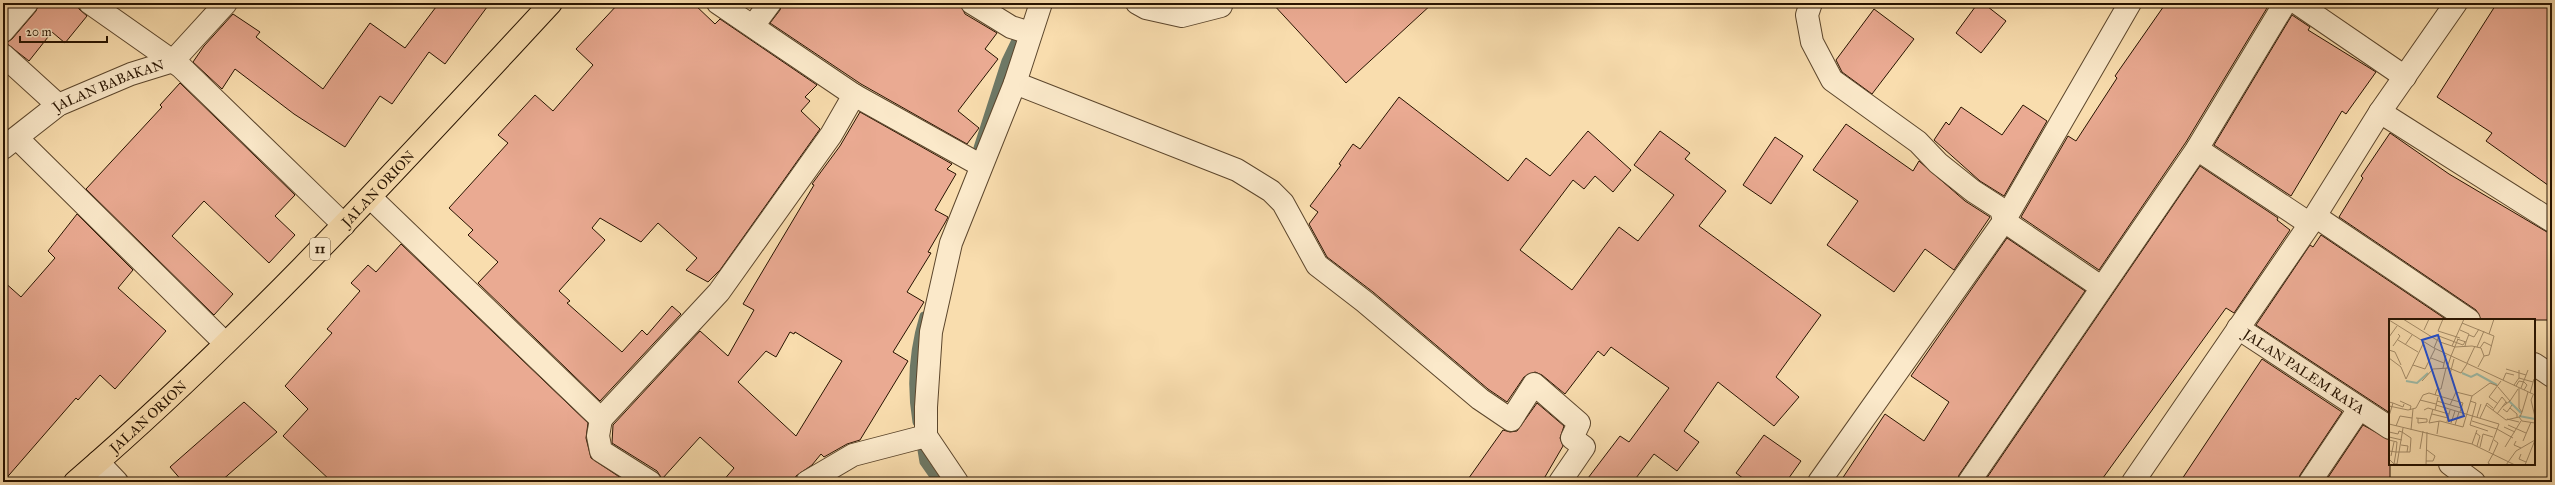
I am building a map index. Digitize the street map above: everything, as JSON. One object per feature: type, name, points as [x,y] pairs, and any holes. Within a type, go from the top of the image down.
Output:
[{"type":"highway","name":"JALAN ORION","points":[[75,482],[225,343],[371,198],[551,3]]},
{"type":"street","points":[[3,31],[27,3]]},
{"type":"street","points":[[90,3],[182,70],[344,225]]},
{"type":"street","name":"JALAN BABAKAN","points":[[18,144],[58,105],[131,74],[182,70],[226,3]]},
{"type":"street","points":[[718,3],[854,95],[974,162]]},
{"type":"street","points":[[753,26],[770,3]]},
{"type":"street","points":[[972,3],[1022,31]]},
{"type":"street","points":[[920,438],[926,407],[931,332],[951,243],[974,162],[1015,83],[1022,31],[1040,3]]},
{"type":"street","points":[[1137,3],[1146,8],[1182,16],[1220,6]]},
{"type":"street","points":[[1811,3],[1807,15],[1812,42],[1832,80],[1918,142],[1938,163],[1973,191],[2001,209],[2004,221],[2101,287]]},
{"type":"street","points":[[1819,482],[2004,221],[2130,3]]},
{"type":"street","points":[[1970,482],[2101,287],[2197,149],[2285,3]]},
{"type":"street","points":[[2297,3],[2405,77]]},
{"type":"street","points":[[2133,482],[2312,220],[2380,112],[2456,3]]},
{"type":"street","points":[[3,55],[58,105]]},
{"type":"street","points":[[1015,83],[1237,170],[1271,191],[1283,203],[1317,265],[1365,302],[1480,399],[1512,420],[1534,384],[1580,423],[1572,438],[1584,447],[1560,482]]},
{"type":"street","points":[[650,482],[601,451],[598,436],[601,419],[719,292],[831,135],[854,95]]},
{"type":"street","points":[[2380,112],[2552,221]]},
{"type":"street","points":[[18,144],[225,343]]},
{"type":"street","points":[[2197,149],[2467,319]]},
{"type":"street","points":[[371,198],[601,419]]},
{"type":"street","name":"JALAN PALEM RAYA","points":[[2238,328],[2389,427]]},
{"type":"street","points":[[2535,365],[2552,376]]},
{"type":"street","points":[[2310,482],[2359,409]]},
{"type":"street","points":[[807,482],[853,455],[920,438]]},
{"type":"street","points":[[920,438],[957,482]]},
{"type":"street","points":[[98,462],[117,482]]},
{"type":"building","points":[[39,3],[78,3],[79,9],[87,16],[65,43],[52,32],[29,61],[6,43],[12,39],[36,11]]},
{"type":"building","points":[[439,3],[490,3],[445,64],[429,52],[392,104],[380,96],[345,147],[294,114],[235,69],[222,89],[193,62],[204,46],[233,14],[260,32],[256,37],[323,89],[370,23],[405,48]]},
{"type":"building","points":[[619,3],[693,3],[715,24],[720,19],[817,85],[805,97],[810,101],[801,111],[820,129],[720,270],[708,282],[686,270],[697,258],[658,223],[641,242],[600,218],[592,228],[605,240],[559,291],[570,301],[567,303],[622,352],[642,330],[647,335],[672,306],[681,314],[600,401],[478,283],[498,262],[468,235],[473,230],[449,208],[508,143],[498,135],[535,95],[553,111],[593,65],[576,49]]},
{"type":"building","points":[[782,3],[960,3],[965,14],[997,33],[985,49],[998,59],[958,111],[979,128],[967,144],[861,84],[770,23],[780,10]]},
{"type":"building","points":[[1272,3],[1433,3],[1346,83]]},
{"type":"building","points":[[1978,3],[1983,3],[2006,21],[1981,53],[1956,33]]},
{"type":"building","points":[[2166,3],[2270,3],[2186,142],[2099,270],[2021,217],[2068,136],[2076,141],[2117,78],[2115,76]]},
{"type":"building","points":[[2497,3],[2552,3],[2552,188],[2486,141],[2492,133],[2437,97]]},
{"type":"building","points":[[1874,9],[1914,39],[1872,94],[1842,72],[1836,60]]},
{"type":"building","points":[[2292,15],[2310,27],[2308,30],[2376,72],[2346,114],[2342,111],[2291,196],[2214,145]]},
{"type":"building","points":[[180,83],[295,195],[275,216],[295,235],[269,263],[204,201],[172,236],[233,294],[214,315],[86,189],[162,107],[160,105]]},
{"type":"building","points":[[1399,97],[1508,181],[1526,158],[1550,176],[1588,131],[1631,170],[1613,192],[1595,176],[1584,189],[1573,180],[1520,250],[1572,290],[1619,227],[1638,241],[1674,195],[1634,165],[1660,131],[1690,153],[1685,159],[1726,191],[1699,226],[1821,315],[1776,377],[1799,397],[1774,426],[1718,382],[1684,431],[1699,442],[1677,471],[1654,454],[1633,482],[1585,482],[1620,436],[1629,442],[1669,388],[1611,347],[1604,356],[1598,351],[1565,394],[1542,375],[1535,372],[1524,377],[1507,402],[1488,389],[1373,292],[1327,257],[1309,224],[1318,212],[1310,206],[1341,165],[1339,164],[1353,144],[1360,149]]},
{"type":"building","points":[[2023,105],[2047,121],[2004,196],[1980,181],[1934,140],[1946,122],[1949,125],[1961,107],[2002,135]]},
{"type":"building","points":[[860,112],[952,164],[947,169],[956,174],[935,210],[948,217],[928,252],[931,253],[907,292],[924,302],[893,352],[908,361],[860,440],[847,444],[824,457],[821,454],[812,465],[796,476],[795,482],[722,482],[734,468],[700,437],[662,479],[657,471],[612,443],[613,425],[700,331],[728,356],[754,310],[743,304],[814,185],[812,184],[840,146]],"holes":[[[790,332],[794,334],[795,332],[842,361],[796,436],[738,382],[766,351],[776,357]]]},
{"type":"building","points":[[1846,124],[1913,171],[1919,161],[1965,201],[1990,217],[1954,270],[1925,249],[1894,292],[1827,245],[1858,201],[1813,170]]},
{"type":"building","points":[[2390,133],[2449,174],[2552,235],[2552,320],[2480,319],[2476,310],[2339,217],[2363,178],[2361,176]]},
{"type":"building","points":[[1775,137],[1803,156],[1771,204],[1743,185]]},
{"type":"building","points":[[2200,166],[2278,218],[2277,220],[2290,230],[2234,313],[2226,308],[2100,482],[1984,482]]},
{"type":"building","points":[[77,214],[133,270],[118,288],[166,331],[115,389],[100,375],[78,400],[76,398],[3,482],[3,281],[21,297],[55,258],[48,251]]},
{"type":"building","points":[[2321,235],[2446,319],[2389,319],[2389,412],[2256,325],[2310,245],[2313,247]]},
{"type":"building","points":[[2007,238],[2085,291],[1959,475],[1957,482],[1840,482],[1885,414],[1924,441],[1949,402],[1911,376]]},
{"type":"building","points":[[401,244],[588,423],[586,438],[591,458],[627,482],[332,482],[283,436],[308,409],[285,386],[332,333],[327,329],[360,291],[351,283],[368,265],[376,272]]},
{"type":"building","points":[[2262,359],[2342,412],[2300,475],[2298,482],[2180,482]]},
{"type":"building","points":[[244,402],[277,432],[220,482],[183,482],[170,467]]},
{"type":"building","points":[[1537,403],[1564,426],[1560,438],[1563,446],[1542,482],[1466,482],[1503,430],[1510,432],[1517,431]]},
{"type":"building","points":[[2363,425],[2389,439],[2390,482],[2325,482]]},
{"type":"building","points":[[1764,435],[1801,461],[1786,482],[1748,482],[1736,473]]},
{"type":"waterway","points":[[978,148],[1006,61],[1021,30]]},
{"type":"waterway","points":[[917,422],[914,395],[914,368],[924,316]]},
{"type":"waterway","points":[[920,438],[924,462],[938,482]]}]
